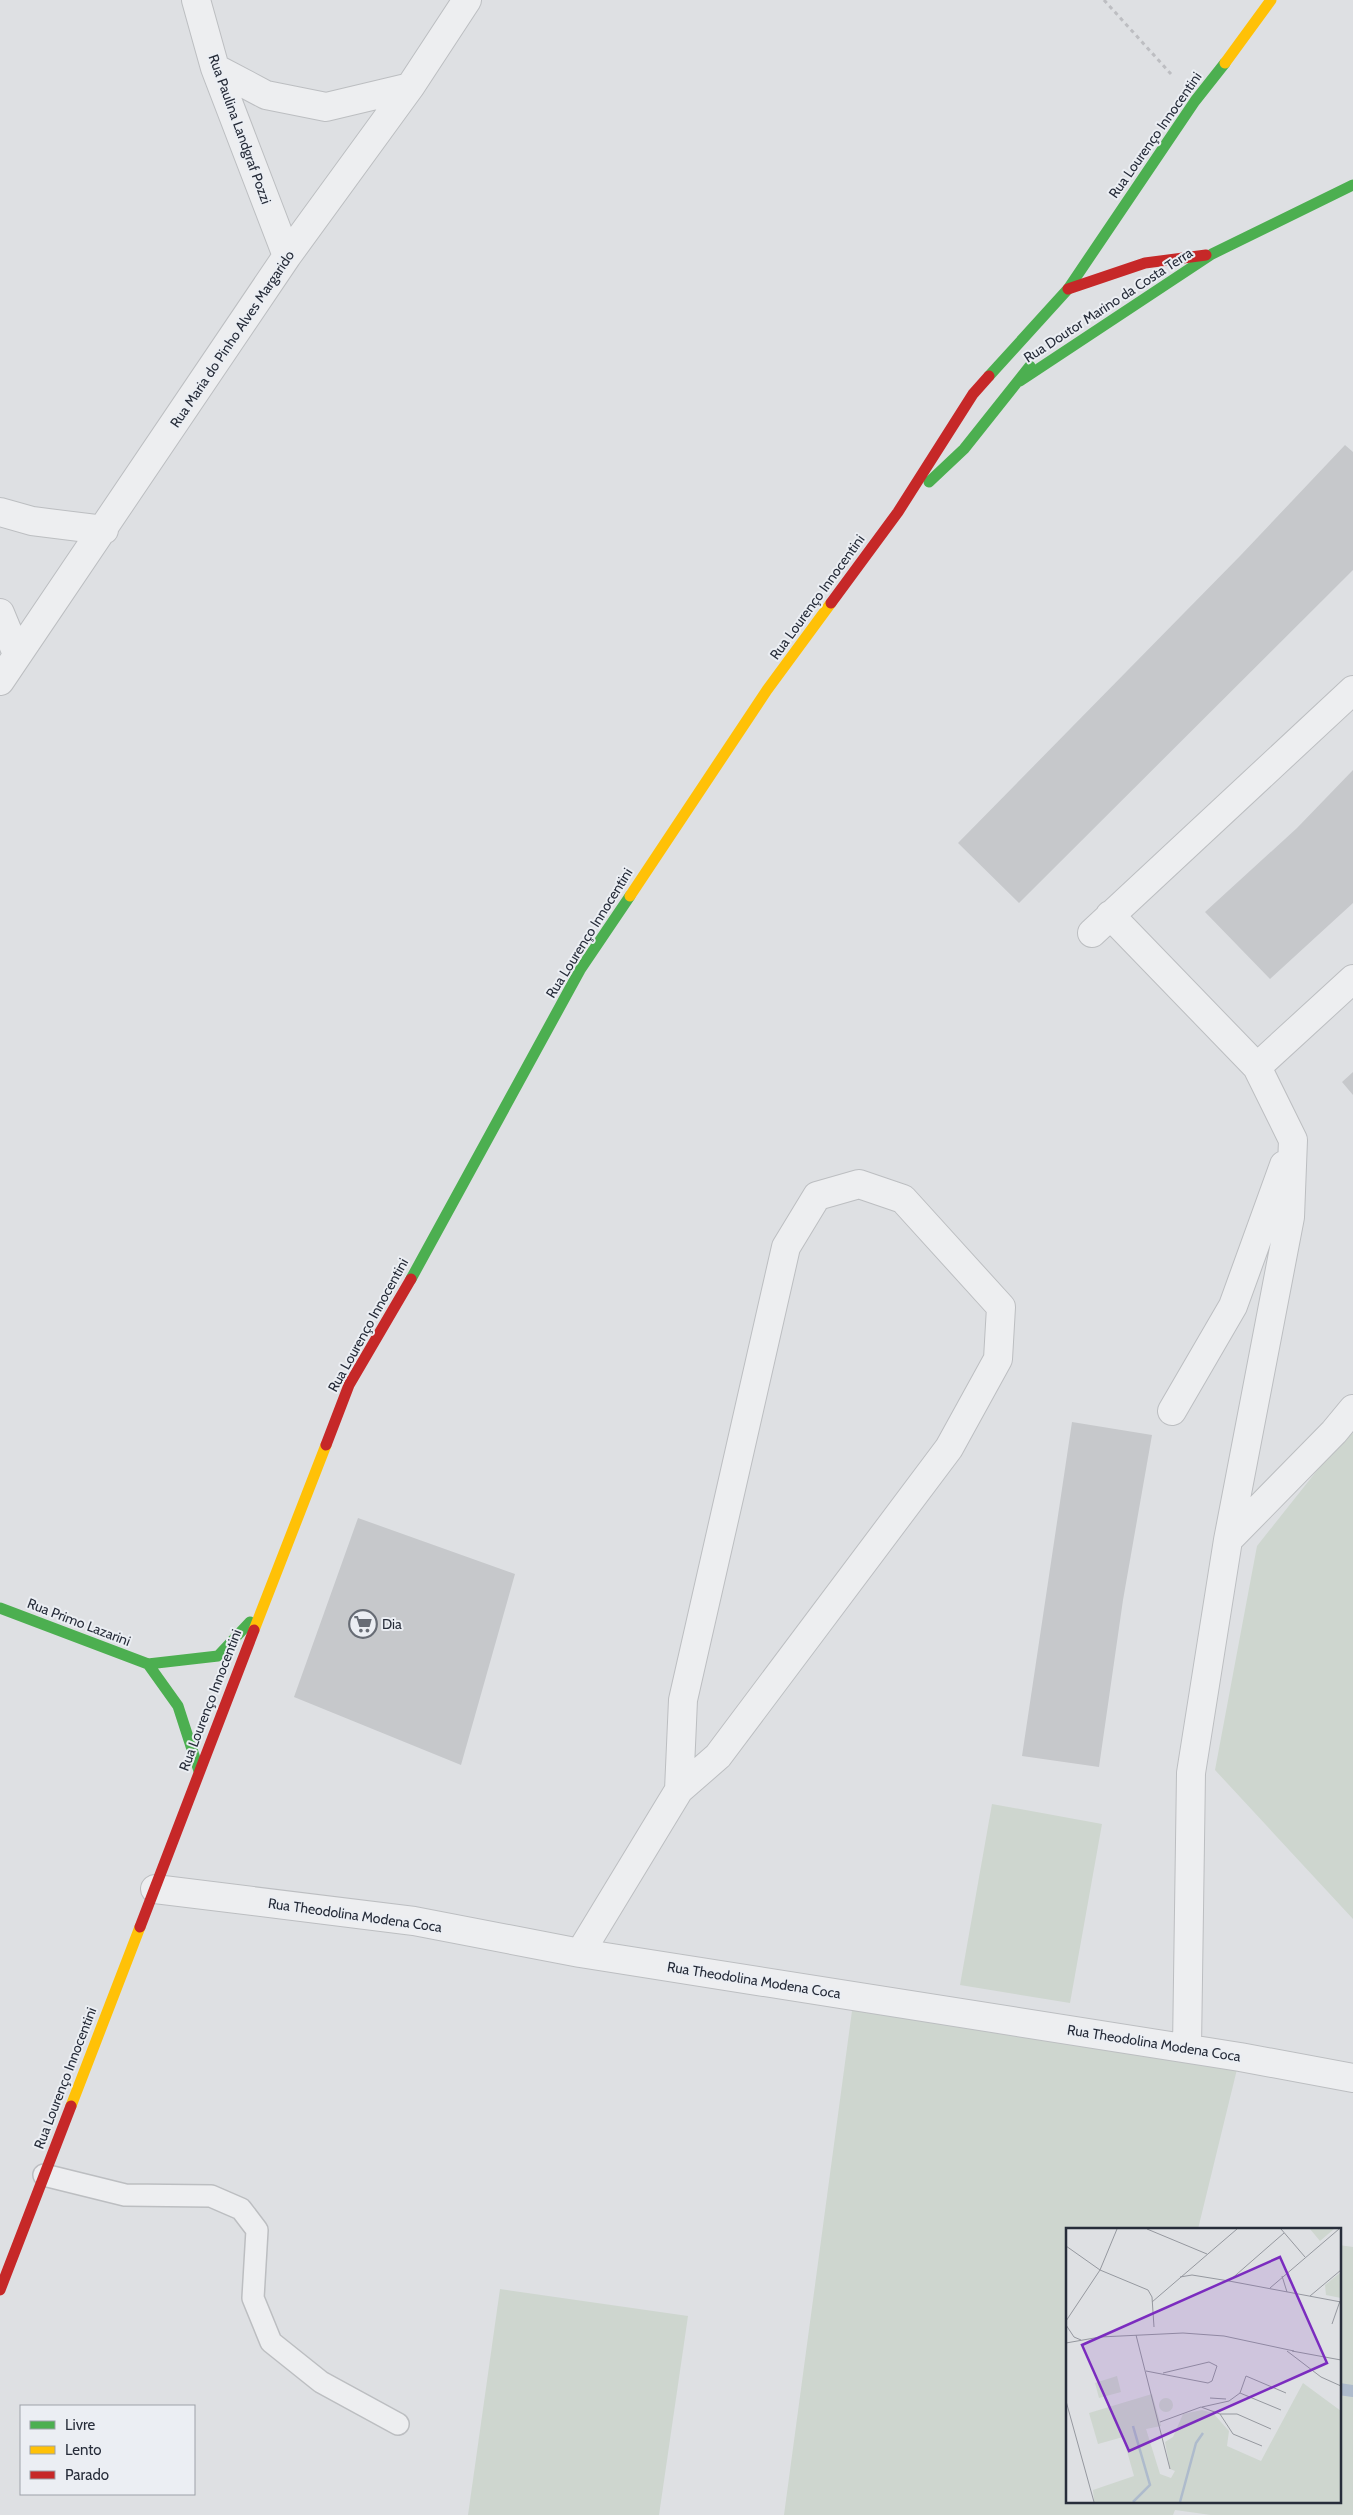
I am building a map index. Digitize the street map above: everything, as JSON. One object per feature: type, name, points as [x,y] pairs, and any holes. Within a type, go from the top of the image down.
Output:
[{"type":"main road","name":"Rua Lourenço Innocentini","points":[[0,2290],[349,1385],[401,1297],[580,970],[767,690],[898,512],[973,394],[1068,288],[1195,101],[1231,56],[1271,0]]},
{"type":"main road","name":"Rua Doutor Marino da Costa Terra","points":[[1020,381],[1212,254],[1353,185]]},
{"type":"main road","name":"Rua Doutor Marino da Costa Terra","points":[[1068,288],[1145,263],[1212,254]]},
{"type":"main road","name":"Rua Lourenço Innocentini","points":[[1052,324],[1068,288]]},
{"type":"main road","name":"Rua Lourenço Innocentini","points":[[898,512],[964,448],[1020,381],[1036,358]]},
{"type":"main road","name":"Rua Primo Lazarini","points":[[0,1608],[148,1664]]},
{"type":"main road","points":[[199,1771],[178,1706],[148,1664],[218,1656],[260,1612]]},
{"type":"street","name":"Rua Paulina Landgraf Pozzi","points":[[196,0],[215,68],[287,256]]},
{"type":"street","name":"Rua Maria do Pinho Alves Margarido","points":[[0,681],[104,530],[287,256],[410,86],[467,0]]},
{"type":"street","points":[[215,68],[266,95],[326,107],[410,86]]},
{"type":"street","points":[[0,512],[32,521],[104,530]]},
{"type":"street","points":[[0,613],[18,654]]},
{"type":"street","points":[[1186,2048],[1191,1773],[1228,1540],[1290,1217],[1293,1140],[1258,1067],[1101,924],[1174,859],[1353,690]]},
{"type":"street","points":[[1258,1067],[1353,979]]},
{"type":"street","points":[[1172,1411],[1233,1306],[1293,1140]]},
{"type":"street","points":[[580,1953],[679,1790],[718,1756],[949,1448],[998,1359],[1001,1307],[903,1199],[859,1184],[817,1196],[786,1247],[683,1700],[679,1790]]},
{"type":"street","points":[[1228,1540],[1334,1432],[1353,1409]]},
{"type":"street","name":"Rua Theodolina Modena Coca","points":[[155,1889],[414,1921],[580,1953],[1186,2048],[1353,2078]]},
{"type":"lane","points":[[44,2175],[125,2194],[211,2196],[241,2209],[257,2230],[253,2298],[271,2342],[321,2382],[398,2424]]},
{"type":"path","points":[[1104,0],[1195,101]]},
{"type":"shaded area","points":[[1353,1433],[1353,1919],[1215,1770],[1257,1546],[1342,1439]]},
{"type":"shaded area","points":[[992,1804],[1102,1824],[1070,2003],[960,1985]]},
{"type":"shaded area","points":[[854,1996],[1240,2057],[1198,2228],[1066,2228],[1066,2502],[1340,2502],[1340,2245],[1353,2247],[1353,2515],[1211,2515],[1175,2510],[1173,2515],[784,2515]]},
{"type":"shaded area","points":[[500,2289],[688,2316],[659,2515],[468,2515]]},
{"type":"building","points":[[1345,445],[1353,452],[1353,570],[1019,903],[958,843],[1240,556]]},
{"type":"building","points":[[1353,770],[1353,903],[1270,979],[1205,912],[1297,828]]},
{"type":"building","points":[[1353,1072],[1353,1095],[1342,1082]]},
{"type":"building","points":[[1072,1422],[1152,1435],[1123,1600],[1099,1767],[1022,1756]]},
{"type":"building","points":[[358,1518],[515,1574],[461,1765],[294,1697]]},
{"type":"waterway","points":[[1340,2389],[1353,2391]]},
{"type":"traffic: fast","points":[[989,376],[1068,289],[1195,101],[1225,63]]},
{"type":"traffic: fast","points":[[1020,381],[1212,254],[1353,185]]},
{"type":"traffic: fast","points":[[929,482],[964,449],[1030,366]]},
{"type":"traffic: fast","points":[[411,1279],[580,970],[630,896]]},
{"type":"traffic: fast","points":[[0,1608],[148,1664],[218,1656],[250,1622]]},
{"type":"traffic: fast","points":[[148,1664],[178,1706],[199,1771]]},
{"type":"traffic: slow","points":[[1225,63],[1271,0]]},
{"type":"traffic: slow","points":[[630,896],[767,690],[831,603]]},
{"type":"traffic: slow","points":[[254,1630],[326,1445]]},
{"type":"traffic: slow","points":[[71,2106],[140,1927]]},
{"type":"traffic: jam","points":[[1068,289],[1145,263],[1206,255]]},
{"type":"traffic: jam","points":[[831,603],[898,512],[973,394],[989,376]]},
{"type":"traffic: jam","points":[[326,1445],[349,1385],[411,1279]]},
{"type":"traffic: jam","points":[[140,1927],[254,1630]]},
{"type":"traffic: jam","points":[[0,2290],[71,2106]]},
{"type":"place","name":"Dia","points":[[363,1624]]}]
